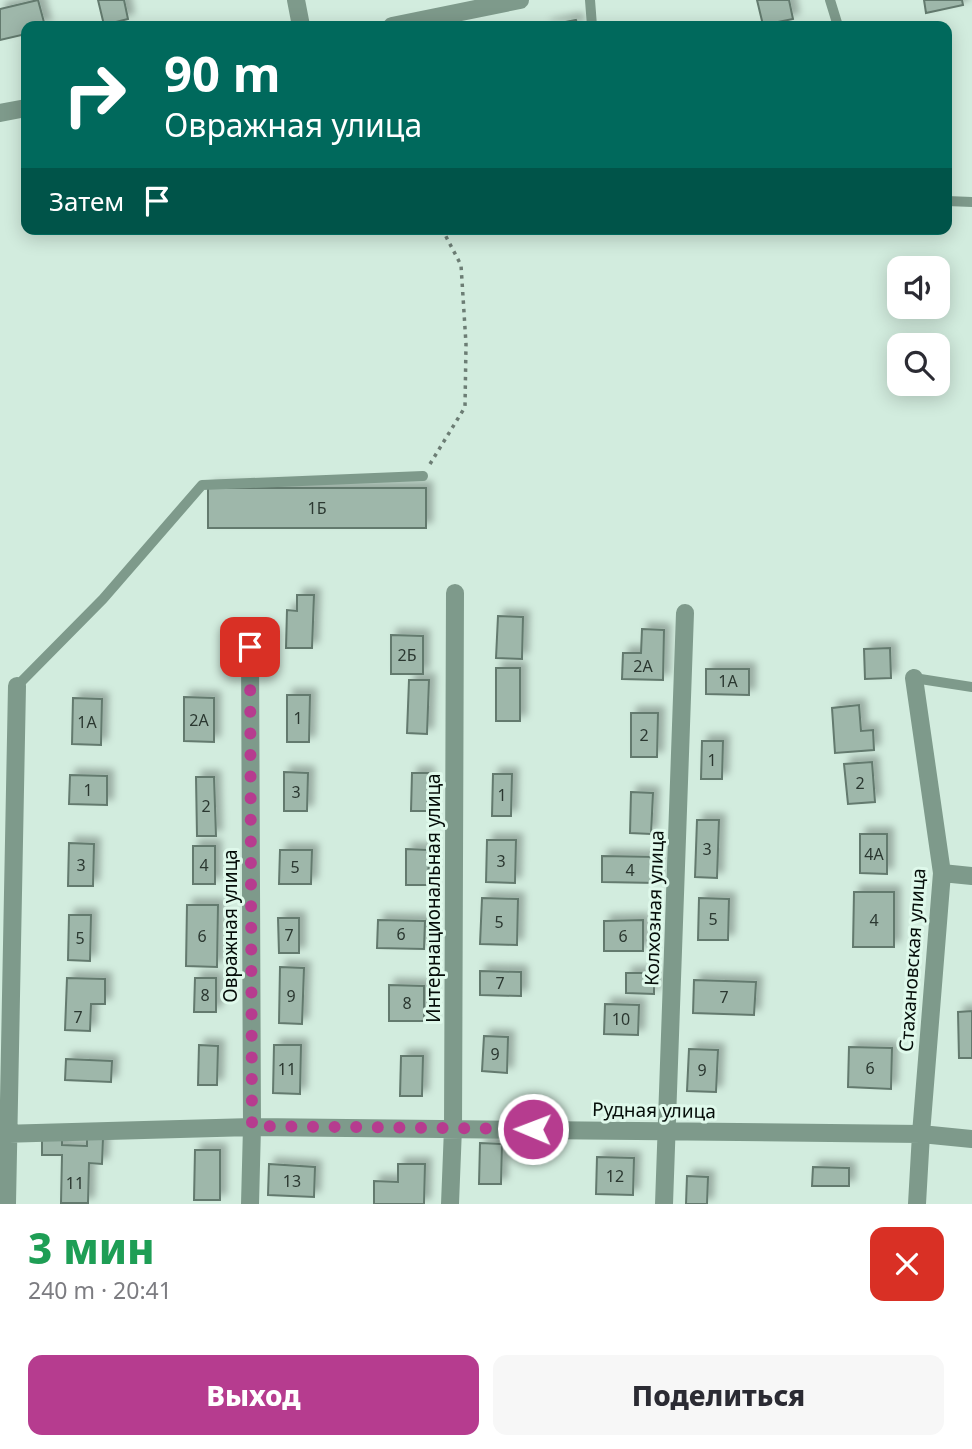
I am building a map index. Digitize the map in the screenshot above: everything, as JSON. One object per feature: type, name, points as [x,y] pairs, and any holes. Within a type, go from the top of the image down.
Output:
[{"type":"street","points":[[296,0],[300,21]]},
{"type":"street","points":[[417,21],[520,0]]},
{"type":"street","points":[[0,113],[21,109]]},
{"type":"street","name":"Интернациональная улица","points":[[450,1204],[453,1128],[455,593]]},
{"type":"street","name":"Колхозная улица","points":[[664,1204],[685,613]]},
{"type":"street","name":"Овражная улица","points":[[250,647],[250,1204]]},
{"type":"street","name":"Стахановская улица","points":[[914,678],[942,873],[918,1204]]},
{"type":"street","points":[[7,1204],[5,1133],[17,686]]},
{"type":"street","points":[[942,873],[972,876]]},
{"type":"street","name":"Рудная улица","points":[[5,1133],[252,1126],[921,1134],[972,1139]]},
{"type":"lane","points":[[590,0],[592,21]]},
{"type":"lane","points":[[830,0],[836,21]]},
{"type":"lane","points":[[952,201],[972,202]]},
{"type":"lane","points":[[17,686],[103,599],[202,485],[423,476]]},
{"type":"lane","points":[[914,678],[972,687]]},
{"type":"path","points":[[423,476],[465,407],[466,344],[461,265],[445,235]]},
{"type":"building","points":[[38,0],[44,21],[21,21],[21,35],[0,40],[0,9]]},
{"type":"building","points":[[98,0],[124,0],[128,19],[103,21]]},
{"type":"building","points":[[757,0],[789,0],[793,19],[762,21]]},
{"type":"building","points":[[924,0],[962,0],[963,5],[926,13]]},
{"type":"building","points":[[208,488],[426,488],[426,528],[208,528]]},
{"type":"building","points":[[297,595],[314,595],[312,648],[286,648],[287,610],[297,611]]},
{"type":"building","points":[[498,616],[523,617],[522,659],[496,658]]},
{"type":"building","points":[[642,629],[664,630],[663,680],[622,679],[623,653],[641,653]]},
{"type":"building","points":[[391,635],[423,636],[423,674],[391,674]]},
{"type":"building","points":[[890,648],[891,678],[865,679],[864,649]]},
{"type":"building","points":[[496,668],[520,668],[520,721],[496,721]]},
{"type":"building","points":[[706,669],[749,669],[749,695],[706,694]]},
{"type":"building","points":[[409,680],[429,680],[427,734],[407,733]]},
{"type":"building","points":[[287,695],[310,695],[309,742],[287,742]]},
{"type":"building","points":[[184,697],[214,698],[214,742],[184,741]]},
{"type":"building","points":[[73,698],[102,699],[101,745],[72,744]]},
{"type":"building","points":[[859,705],[861,731],[873,730],[874,750],[835,753],[832,708]]},
{"type":"building","points":[[631,713],[658,713],[657,757],[631,757]]},
{"type":"building","points":[[702,741],[723,741],[722,779],[701,779]]},
{"type":"building","points":[[872,762],[875,802],[848,804],[844,764]]},
{"type":"building","points":[[284,772],[308,773],[307,811],[284,811]]},
{"type":"building","points":[[412,773],[428,773],[427,811],[411,811]]},
{"type":"building","points":[[493,774],[512,774],[511,816],[492,816]]},
{"type":"building","points":[[70,775],[107,776],[107,805],[69,804]]},
{"type":"building","points":[[196,777],[214,777],[216,836],[197,836]]},
{"type":"building","points":[[631,792],[653,793],[651,834],[630,833]]},
{"type":"building","points":[[697,820],[719,820],[717,878],[695,877]]},
{"type":"building","points":[[860,834],[887,834],[887,874],[860,873]]},
{"type":"building","points":[[487,840],[516,840],[515,883],[486,882]]},
{"type":"building","points":[[69,843],[94,844],[93,886],[68,886]]},
{"type":"building","points":[[193,846],[215,846],[215,884],[193,884]]},
{"type":"building","points":[[406,849],[429,850],[428,885],[406,885]]},
{"type":"building","points":[[280,850],[312,850],[311,884],[279,884]]},
{"type":"building","points":[[602,856],[658,857],[657,883],[602,882]]},
{"type":"building","points":[[854,892],[894,892],[894,947],[853,947]]},
{"type":"building","points":[[482,898],[518,899],[517,945],[480,944]]},
{"type":"building","points":[[699,898],[729,899],[728,940],[698,940]]},
{"type":"building","points":[[187,905],[218,905],[217,967],[186,966]]},
{"type":"building","points":[[69,915],[91,915],[90,961],[68,960]]},
{"type":"building","points":[[278,918],[299,918],[299,953],[279,953]]},
{"type":"building","points":[[378,920],[425,921],[424,949],[377,948]]},
{"type":"building","points":[[643,920],[643,951],[604,951],[604,921]]},
{"type":"building","points":[[280,967],[304,968],[302,1024],[279,1023]]},
{"type":"building","points":[[480,971],[521,972],[521,996],[480,995]]},
{"type":"building","points":[[626,973],[654,973],[654,994],[626,993]]},
{"type":"building","points":[[67,978],[105,979],[105,1004],[91,1004],[90,1031],[65,1030]]},
{"type":"building","points":[[195,978],[216,978],[216,1012],[194,1012]]},
{"type":"building","points":[[694,980],[756,982],[754,1015],[693,1013]]},
{"type":"building","points":[[389,985],[424,986],[424,1021],[389,1021]]},
{"type":"building","points":[[605,1004],[639,1005],[638,1035],[604,1034]]},
{"type":"building","points":[[972,1011],[972,1058],[959,1058],[958,1012]]},
{"type":"building","points":[[484,1036],[508,1037],[507,1073],[482,1071]]},
{"type":"building","points":[[199,1045],[218,1046],[217,1085],[198,1085]]},
{"type":"building","points":[[274,1045],[301,1045],[300,1094],[273,1093]]},
{"type":"building","points":[[849,1047],[892,1048],[891,1089],[848,1087]]},
{"type":"building","points":[[689,1049],[718,1050],[716,1092],[687,1091]]},
{"type":"building","points":[[401,1056],[423,1056],[422,1096],[400,1096]]},
{"type":"building","points":[[66,1059],[112,1061],[111,1082],[65,1080]]},
{"type":"building","points":[[42,1137],[62,1137],[62,1145],[87,1146],[87,1138],[103,1138],[102,1164],[89,1163],[88,1203],[61,1203],[62,1155],[42,1155]]},
{"type":"building","points":[[480,1143],[502,1144],[501,1184],[479,1184]]},
{"type":"building","points":[[195,1150],[220,1150],[220,1200],[194,1200]]},
{"type":"building","points":[[597,1157],[634,1158],[633,1195],[596,1194]]},
{"type":"building","points":[[269,1164],[315,1167],[314,1197],[268,1195]]},
{"type":"building","points":[[398,1164],[425,1164],[424,1204],[374,1204],[374,1181],[398,1182]]},
{"type":"building","points":[[813,1167],[849,1168],[849,1186],[812,1186]]},
{"type":"building","points":[[687,1176],[708,1177],[707,1204],[686,1204]]},
{"type":"route","points":[[250,647],[252,1126],[533,1129]]}]
